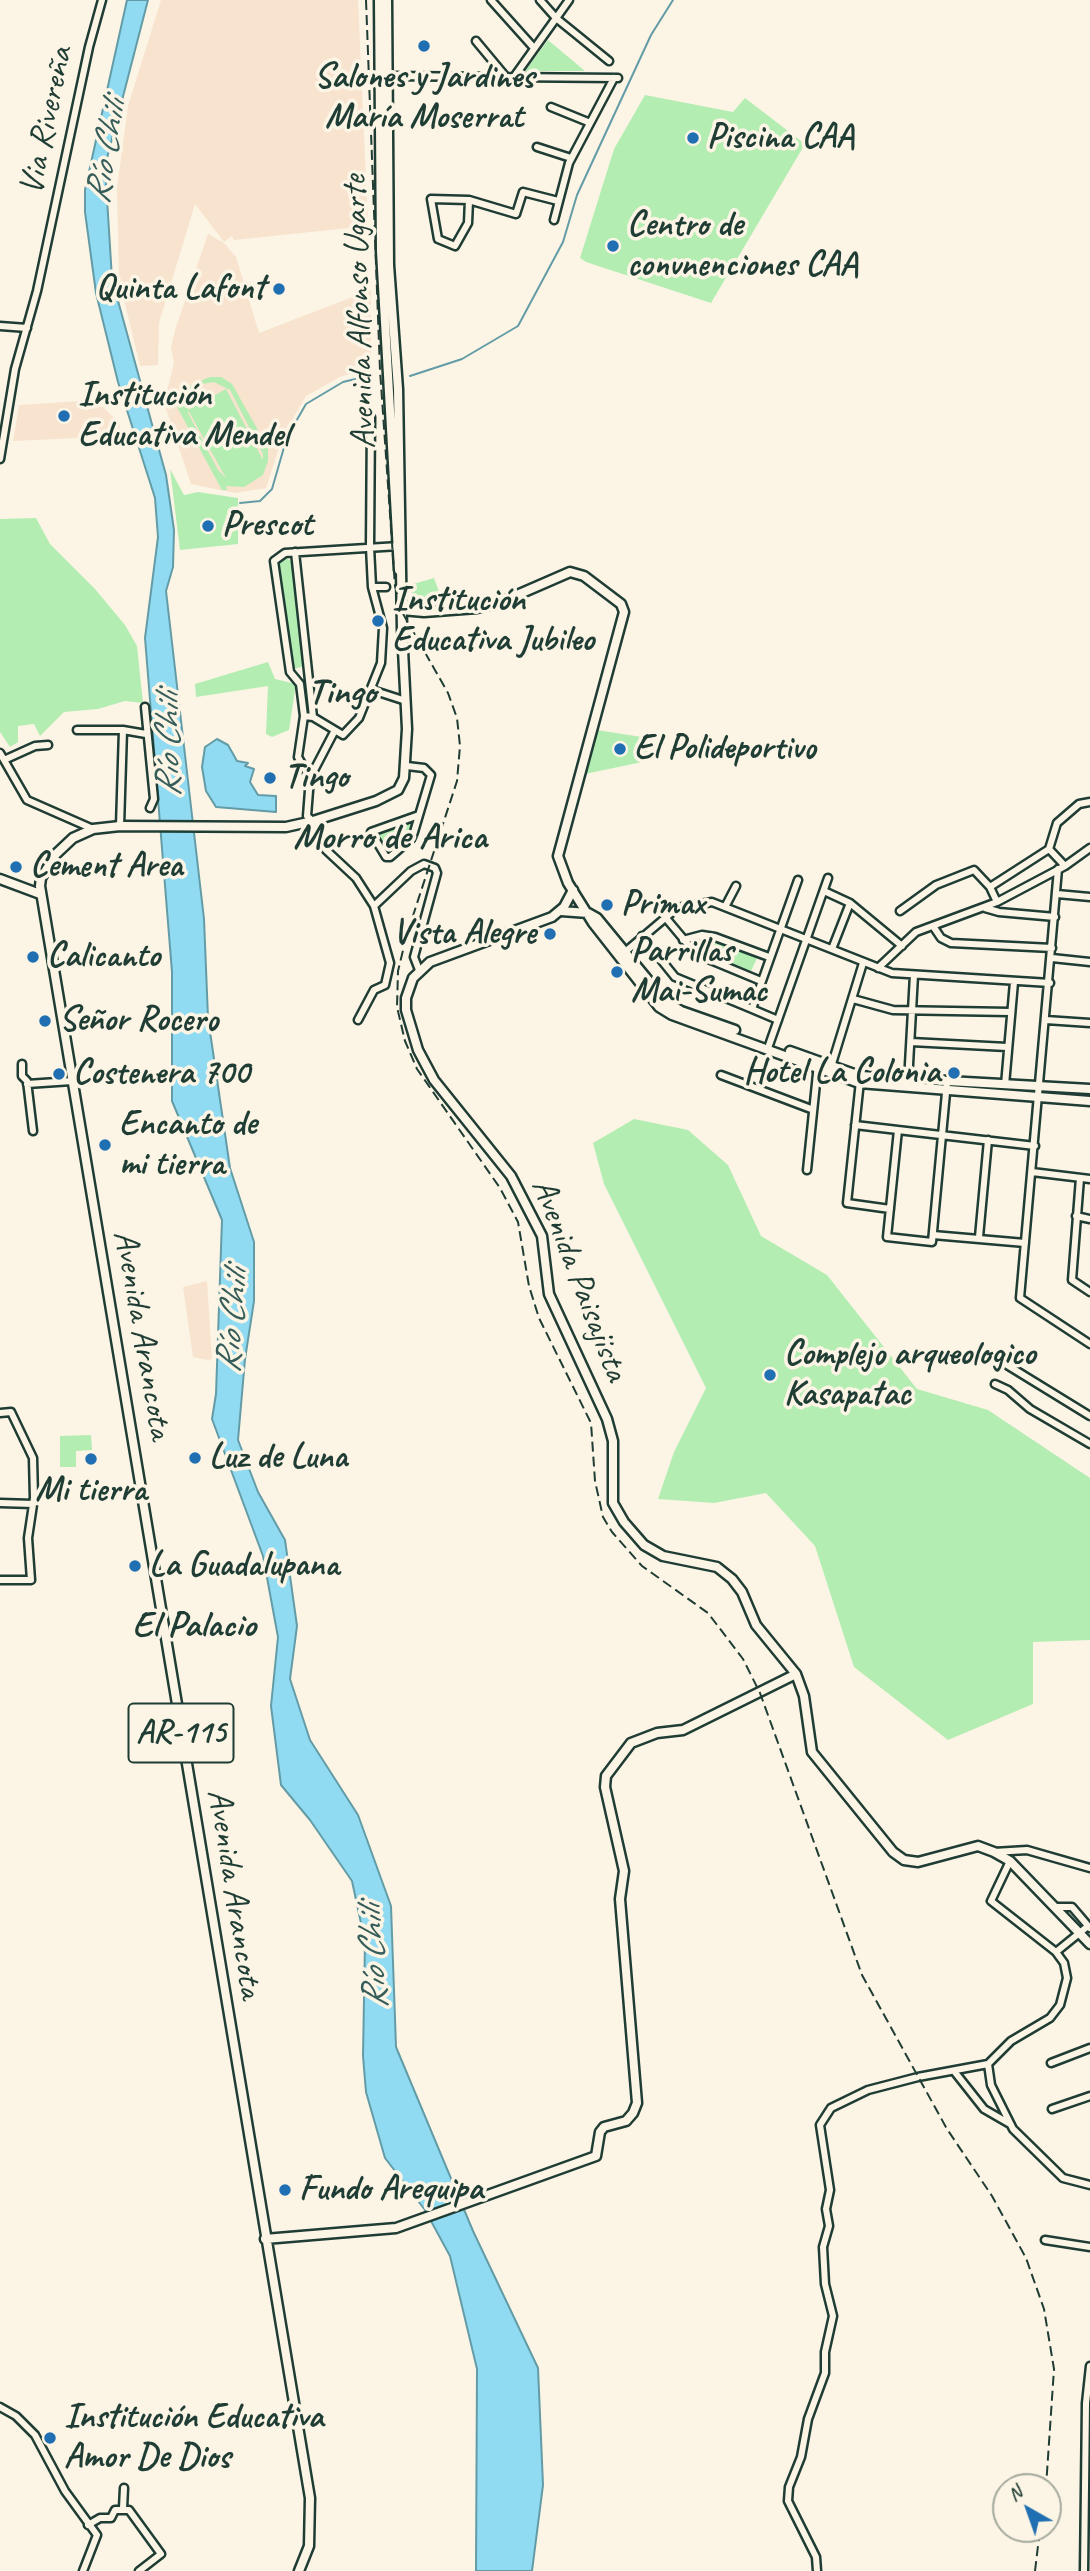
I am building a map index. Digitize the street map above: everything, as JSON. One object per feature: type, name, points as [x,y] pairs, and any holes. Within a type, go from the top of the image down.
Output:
[{"type":"main road","name":"Avenida Alfonso Ugarte","points":[[379,0],[385,76]]},
{"type":"main road","name":"Avenida Alfonso Ugarte","points":[[387,0],[380,251],[393,374],[407,766]]},
{"type":"main road","points":[[402,610],[424,612],[477,608],[501,602],[570,572],[584,576],[621,604],[624,612],[558,856],[561,870],[588,913],[659,1007],[672,1015],[769,1046]]},
{"type":"main road","points":[[0,880],[40,894],[41,878],[57,854],[73,838],[93,829],[120,826],[286,827],[313,821],[398,790],[407,766]]},
{"type":"main road","points":[[561,911],[573,890]]},
{"type":"main road","name":"Avenida Arancota","points":[[40,894],[310,2498],[309,2546],[299,2571]]},
{"type":"main road","points":[[419,970],[440,957],[520,930],[561,911],[588,913],[597,918],[666,1002],[681,1011],[860,1080],[947,1086],[1005,1085],[1090,1089]]},
{"type":"main road","name":"Avenida Paisajista","points":[[419,970],[406,998],[409,1024],[418,1050],[434,1080],[511,1176],[542,1236],[549,1294],[610,1430],[613,1503],[624,1522],[643,1545],[663,1556],[717,1567],[732,1579],[742,1592],[756,1625],[796,1674],[804,1696],[812,1752],[893,1852],[904,1860],[918,1862],[978,1846],[994,1852],[1010,1861],[1090,1944]]},
{"type":"main road","points":[[818,1065],[831,1067],[860,1080]]},
{"type":"main road","points":[[947,1086],[1039,1099],[1090,1101]]},
{"type":"main road","points":[[265,2239],[380,2231],[422,2220],[591,2160],[598,2152],[600,2132],[604,2127],[626,2120],[634,2113],[637,2102],[620,1899],[624,1871],[605,1787],[606,1776],[631,1743],[657,1733],[682,1730],[796,1674]]},
{"type":"street","name":"Via Rivereña","points":[[0,459],[15,369],[27,328],[102,0]]},
{"type":"street","points":[[491,0],[534,48]]},
{"type":"street","points":[[540,0],[556,18],[609,61]]},
{"type":"street","points":[[510,77],[569,0]]},
{"type":"street","points":[[476,41],[510,77]]},
{"type":"street","points":[[385,76],[616,78],[588,122],[571,158],[554,220]]},
{"type":"street","points":[[551,107],[588,122]]},
{"type":"street","points":[[537,147],[571,158]]},
{"type":"street","points":[[469,200],[468,223],[456,246],[438,239],[431,199],[469,200],[516,214],[523,192],[558,201]]},
{"type":"street","points":[[0,326],[27,328]]},
{"type":"street","points":[[304,716],[313,717],[343,735],[352,727],[372,690],[383,647],[383,628],[372,587],[368,452],[371,417]]},
{"type":"street","points":[[310,778],[298,757],[304,716],[298,681],[290,672],[274,561],[285,553],[398,546]]},
{"type":"street","points":[[295,552],[313,717]]},
{"type":"street","points":[[372,587],[386,587]]},
{"type":"street","points":[[298,681],[310,678]]},
{"type":"street","points":[[372,690],[406,701]]},
{"type":"street","points":[[145,707],[154,799],[150,808]]},
{"type":"street","points":[[77,730],[123,730],[146,734]]},
{"type":"street","points":[[120,826],[123,730]]},
{"type":"street","points":[[334,732],[310,778],[307,816],[317,825],[326,850],[356,878],[374,906],[390,964],[385,985],[374,990],[358,1020]]},
{"type":"street","points":[[48,745],[2,756],[27,800],[93,829]]},
{"type":"street","points":[[407,766],[424,768],[431,775],[419,815],[411,839],[390,857],[386,857],[371,832],[419,815]]},
{"type":"street","points":[[990,887],[1049,849],[1057,823],[1079,804],[1090,802]]},
{"type":"street","points":[[878,968],[916,932],[997,902],[1062,868],[1090,848]]},
{"type":"street","points":[[1049,849],[1062,868],[1057,894],[1020,1298],[1090,1344]]},
{"type":"street","points":[[374,906],[411,871],[424,864],[435,867],[436,873],[414,957],[419,970]]},
{"type":"street","points":[[900,911],[936,886],[974,870],[990,887],[997,902]]},
{"type":"street","points":[[769,1046],[828,878]]},
{"type":"street","points":[[752,1009],[798,880]]},
{"type":"street","points":[[725,907],[736,886]]},
{"type":"street","points":[[824,891],[850,902],[902,946]]},
{"type":"street","points":[[1057,894],[1090,897]]},
{"type":"street","points":[[625,952],[677,908],[712,902],[892,973],[1050,983]]},
{"type":"street","points":[[832,949],[850,902]]},
{"type":"street","points":[[983,907],[999,912],[1055,917]]},
{"type":"street","points":[[665,917],[696,954],[761,981]]},
{"type":"street","points":[[933,926],[941,938],[951,943],[1052,947]]},
{"type":"street","points":[[683,940],[702,935],[715,937],[769,957]]},
{"type":"street","points":[[642,936],[675,977],[778,1020]]},
{"type":"street","points":[[1052,958],[1090,962]]},
{"type":"street","points":[[831,1067],[863,963]]},
{"type":"street","points":[[908,1084],[914,975]]},
{"type":"street","points":[[1005,1085],[1014,982]]},
{"type":"street","points":[[853,999],[893,1010],[1010,1012]]},
{"type":"street","points":[[1046,1020],[1090,1023]]},
{"type":"street","points":[[911,1042],[1007,1047]]},
{"type":"street","points":[[22,1065],[33,1130]]},
{"type":"street","points":[[807,1170],[811,1109],[818,1065]]},
{"type":"street","points":[[722,1075],[811,1109]]},
{"type":"street","points":[[860,1080],[847,1203],[890,1209]]},
{"type":"street","points":[[27,1084],[72,1081]]},
{"type":"street","points":[[932,1238],[947,1086]]},
{"type":"street","points":[[855,1125],[1035,1146]]},
{"type":"street","points":[[898,1130],[887,1237],[979,1237],[1025,1243]]},
{"type":"street","points":[[979,1237],[988,1140]]},
{"type":"street","points":[[1032,1171],[1090,1179]]},
{"type":"street","points":[[1080,1178],[1072,1280],[1090,1292]]},
{"type":"street","points":[[1076,1216],[1090,1219]]},
{"type":"street","points":[[1007,1365],[1090,1416]]},
{"type":"street","points":[[995,1384],[1008,1390],[1030,1409],[1090,1444]]},
{"type":"street","points":[[0,1413],[11,1412],[33,1458],[33,1504],[28,1538],[31,1580],[0,1580]]},
{"type":"street","points":[[0,1503],[33,1504]]},
{"type":"street","points":[[994,1852],[1027,1850],[1090,1868]]},
{"type":"street","points":[[817,2571],[816,2557],[788,2501],[789,2487],[801,2457],[808,2419],[825,2373],[824,2352],[833,2316],[825,2284],[823,2247],[829,2226],[826,2209],[830,2190],[820,2125],[831,2108],[846,2099],[918,2077],[988,2064],[1011,2041],[1050,2018],[1060,2005],[1067,1978],[1064,1963],[1056,1952],[991,1901],[1010,1861]]},
{"type":"street","points":[[1054,1907],[1072,1907],[1089,1927],[1056,1952]]},
{"type":"street","points":[[1051,2063],[1090,2048]]},
{"type":"street","points":[[988,2064],[991,2085],[1010,2124]]},
{"type":"street","points":[[954,2071],[984,2109],[1010,2124],[1063,2178],[1090,2185]]},
{"type":"street","points":[[1052,2109],[1090,2096]]},
{"type":"street","points":[[1045,2240],[1090,2247]]},
{"type":"street","points":[[1084,2571],[1086,2403],[1090,2366]]},
{"type":"street","points":[[0,2407],[16,2416],[35,2435],[98,2539],[87,2554],[83,2571]]},
{"type":"street","points":[[123,2508],[124,2488]]},
{"type":"street","points":[[88,2525],[100,2518],[111,2518],[115,2510],[123,2508],[133,2514],[161,2554],[139,2571]]},
{"type":"shaded area","points":[[161,0],[358,0],[368,226],[234,240],[232,236],[224,242],[195,204],[159,323],[158,365],[140,366],[119,279],[117,188],[128,106]]},
{"type":"shaded area","points":[[208,234],[224,243],[236,257],[259,333],[371,290],[371,367],[340,377],[306,396],[283,436],[266,488],[235,493],[191,484],[164,403],[174,363],[171,347],[176,327]]},
{"type":"shaded area","name":"Institución Educativa Mendel","points":[[96,400],[97,407],[103,407],[120,424],[121,436],[13,441],[19,405]]},
{"type":"shaded area","points":[[207,1281],[212,1359],[208,1360],[193,1357],[183,1287]]},
{"type":"green space","points":[[548,40],[585,71],[525,71]]},
{"type":"green space","points":[[645,95],[733,112],[745,98],[805,144],[711,303],[580,258],[614,149]]},
{"type":"green space","points":[[210,377],[221,377],[232,384],[268,448],[268,461],[263,475],[244,487],[226,486],[227,490],[222,490],[170,394],[176,391],[182,401],[191,385]],"holes":[[[214,382],[230,390],[263,454],[263,460],[226,389],[188,410],[191,393],[201,384]],[[188,411],[226,478],[218,470]]]},
{"type":"green space","name":"Prescot","points":[[170,469],[184,495],[198,492],[238,498],[238,544],[180,550]]},
{"type":"green space","points":[[36,518],[50,544],[95,589],[125,625],[137,646],[143,703],[125,701],[98,709],[64,712],[40,736],[34,724],[18,726],[18,742],[10,747],[0,732],[0,519]]},
{"type":"green space","points":[[285,557],[292,562],[306,666],[293,669],[279,563]]},
{"type":"green space","points":[[434,578],[443,603],[415,605],[410,585]]},
{"type":"green space","points":[[268,662],[275,679],[296,684],[289,730],[272,737],[266,734],[268,686],[196,697],[195,684]]},
{"type":"green space","name":"El Polideportivo","points":[[597,730],[648,738],[647,761],[585,774]]},
{"type":"green space","points":[[413,819],[410,836],[392,851],[386,852],[376,835],[378,831]]},
{"type":"green space","points":[[701,937],[758,956],[751,971],[697,951],[686,940]]},
{"type":"green space","points":[[634,1119],[688,1130],[728,1165],[761,1236],[827,1275],[917,1389],[988,1410],[1090,1478],[1090,1640],[1033,1642],[1033,1704],[948,1740],[854,1667],[815,1546],[766,1493],[714,1503],[658,1499],[674,1452],[706,1388],[604,1184],[593,1143]]},
{"type":"green space","points":[[91,1435],[92,1450],[76,1451],[76,1467],[60,1467],[60,1436]]},
{"type":"water","name":"Río Chili","points":[[127,0],[148,0],[105,166],[112,279],[166,475],[174,530],[173,567],[166,591],[204,919],[208,1018],[230,1168],[254,1242],[254,1301],[245,1359],[238,1440],[258,1492],[285,1540],[297,1626],[290,1679],[310,1740],[358,1815],[391,1906],[396,2047],[473,2231],[538,2368],[543,2485],[532,2571],[476,2571],[477,2369],[450,2256],[425,2210],[385,2158],[366,2092],[363,2056],[365,1942],[352,1881],[310,1820],[281,1785],[271,1706],[278,1637],[263,1556],[212,1419],[216,1394],[222,1220],[172,1101],[172,972],[145,638],[158,537],[155,498],[118,382],[96,293],[85,212],[85,190]]},
{"type":"water","points":[[217,739],[228,745],[237,761],[248,763],[245,766],[254,769],[250,782],[258,795],[276,796],[276,812],[216,807],[206,791],[202,767],[205,747]]},
{"type":"waterway","points":[[410,376],[462,359],[518,326],[563,242],[577,195],[651,35],[673,0]]},
{"type":"waterway","points":[[240,503],[260,501],[272,489],[287,437],[306,404],[343,382],[372,375]]},
{"type":"railway","points":[[366,0],[380,370],[395,586],[402,612],[448,693],[457,718],[460,746],[457,781],[407,934],[398,971],[397,1007],[405,1041],[417,1069],[500,1188],[518,1222],[529,1286],[539,1318],[591,1423],[595,1481],[603,1517],[612,1532],[642,1566],[708,1613],[743,1659],[760,1693],[862,1975],[947,2129],[992,2196],[1026,2258],[1044,2309],[1054,2369],[1047,2473]]},
{"type":"railway","points":[[1035,2571],[1038,2543]]},
{"type":"place","name":"Salones y Jardines María Moserrat","points":[[424,46]]},
{"type":"place","name":"Piscina CAA","points":[[693,138]]},
{"type":"place","name":"Centro de convnenciones CAA","points":[[613,246]]},
{"type":"place","name":"Quinta Lafont","points":[[279,289]]},
{"type":"place","name":"Institución Educativa Mendel","points":[[64,416]]},
{"type":"place","name":"Prescot","points":[[208,526]]},
{"type":"place","name":"Institución Educativa Jubileo","points":[[378,621]]},
{"type":"place","name":"El Polideportivo","points":[[620,749]]},
{"type":"place","name":"Tingo","points":[[270,778]]},
{"type":"place","name":"Cement Area","points":[[16,867]]},
{"type":"place","name":"Primax","points":[[607,905]]},
{"type":"place","name":"Vista Alegre","points":[[550,934]]},
{"type":"place","name":"Calicanto","points":[[33,957]]},
{"type":"place","name":"Parrillas Mai-Sumac","points":[[617,972]]},
{"type":"place","name":"Señor Rocero","points":[[45,1021]]},
{"type":"place","name":"Hotel La Colonia","points":[[954,1073]]},
{"type":"place","name":"Costenera 700","points":[[59,1074]]},
{"type":"place","name":"Encanto de mi tierra","points":[[105,1145]]},
{"type":"place","name":"Complejo arqueologico Kasapatac","points":[[770,1375]]},
{"type":"place","name":"Luz de Luna","points":[[195,1458]]},
{"type":"place","name":"Mi tierra","points":[[91,1459]]},
{"type":"place","name":"La Guadalupana","points":[[135,1566]]},
{"type":"place","name":"Fundo Arequipa","points":[[285,2190]]},
{"type":"place","name":"Institución Educativa Amor De Dios","points":[[50,2438]]},
{"type":"district","name":"Tingo","points":[[342,693]]},
{"type":"district","name":"Morro de Arica","points":[[390,838]]},
{"type":"district","name":"El Palacio","points":[[194,1626]]}]
